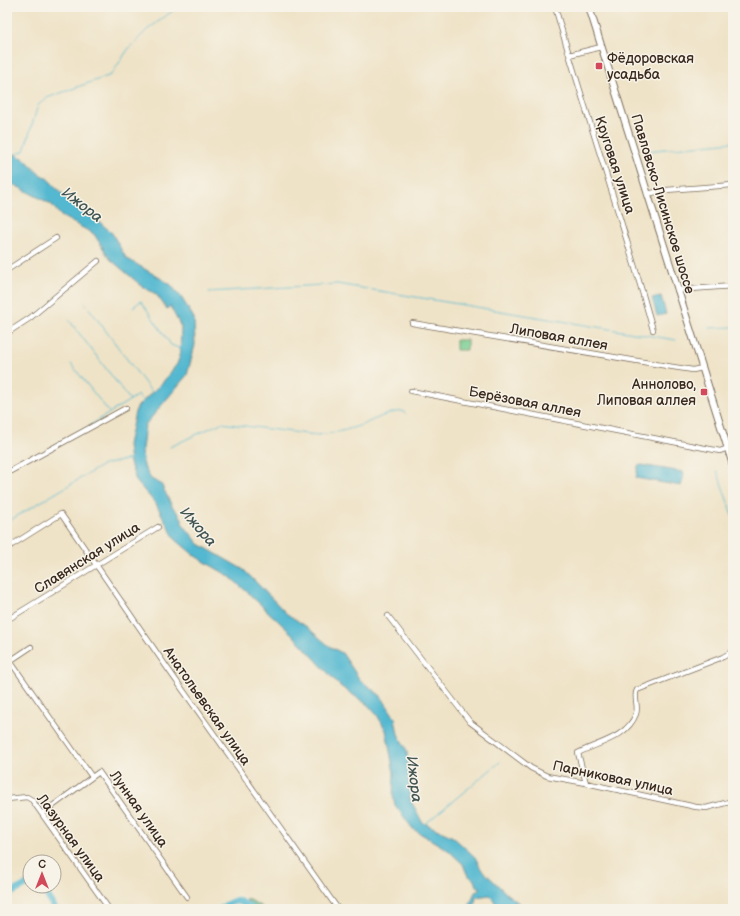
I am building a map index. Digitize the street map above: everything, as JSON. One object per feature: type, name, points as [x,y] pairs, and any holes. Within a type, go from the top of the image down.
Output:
[{"type":"main road","name":"Павловско-Лисинское шоссе","points":[[588,7],[733,465]]},
{"type":"street","name":"Круговая улица","points":[[555,7],[620,214],[654,330]]},
{"type":"street","points":[[569,55],[601,47]]},
{"type":"street","points":[[646,194],[666,190],[733,185]]},
{"type":"street","points":[[7,270],[56,238]]},
{"type":"street","points":[[7,334],[30,318],[98,261]]},
{"type":"street","points":[[677,290],[733,286]]},
{"type":"street","name":"Липовая аллея","points":[[412,323],[673,367],[693,370],[702,368]]},
{"type":"street","name":"Берёзовая аллея","points":[[411,391],[713,450],[720,451],[728,448]]},
{"type":"street","points":[[7,473],[126,408]]},
{"type":"street","name":"Анатольевская улица","points":[[7,548],[61,514],[96,566],[338,909]]},
{"type":"street","name":"Славянская улица","points":[[7,620],[158,527]]},
{"type":"street","name":"Парниковая улица","points":[[388,616],[470,722],[510,754],[539,772],[547,776],[696,807],[706,808],[733,801]]},
{"type":"street","points":[[31,647],[9,662],[92,778]]},
{"type":"street","points":[[586,783],[578,753],[609,740],[629,726],[637,710],[635,694],[637,690],[723,657],[733,650]]},
{"type":"street","name":"Лунная улица","points":[[43,813],[99,772],[187,897]]},
{"type":"street","name":"Лазурная улица","points":[[7,799],[27,797],[32,800],[43,813],[109,909]]},
{"type":"green space","points":[[456,340],[467,340],[467,350],[456,350]]},
{"type":"green space","points":[[249,899],[265,909],[257,909],[246,900]]},
{"type":"water","name":"Ижора","points":[[7,151],[25,159],[38,173],[48,179],[69,201],[89,213],[112,233],[126,258],[170,284],[181,297],[194,318],[195,345],[187,375],[145,425],[142,449],[143,462],[151,479],[161,484],[172,506],[182,518],[182,523],[199,544],[244,570],[287,614],[307,627],[329,646],[342,653],[360,680],[381,696],[395,718],[398,734],[407,751],[410,799],[422,822],[453,837],[475,857],[481,869],[508,895],[527,909],[489,909],[494,907],[495,902],[490,895],[476,897],[474,909],[470,909],[470,903],[475,892],[480,890],[480,887],[476,886],[474,880],[467,874],[463,864],[448,850],[413,829],[395,805],[393,796],[394,773],[386,730],[377,715],[368,705],[340,686],[292,634],[229,576],[195,556],[175,539],[156,504],[136,481],[130,463],[128,445],[135,412],[138,406],[163,382],[177,364],[180,356],[181,327],[170,306],[167,309],[156,294],[143,287],[110,259],[94,234],[61,216],[51,204],[7,181]]},
{"type":"water","points":[[661,296],[666,314],[657,316],[652,298]]},
{"type":"water","points":[[641,465],[683,472],[684,475],[681,486],[636,478],[638,466]]},
{"type":"waterway","points":[[16,154],[24,151],[38,105],[47,98],[111,75],[129,48],[147,30],[178,7]]},
{"type":"waterway","points":[[646,151],[733,142]]},
{"type":"waterway","points":[[209,292],[337,284],[676,340]]},
{"type":"waterway","points":[[133,307],[141,301],[171,345],[181,349]]},
{"type":"waterway","points":[[85,303],[153,394]]},
{"type":"waterway","points":[[69,320],[130,400]]},
{"type":"waterway","points":[[709,328],[733,327]]},
{"type":"waterway","points":[[71,364],[109,412]]},
{"type":"waterway","points":[[89,426],[138,395],[143,403]]},
{"type":"waterway","points":[[170,447],[221,423],[316,435],[351,429],[392,413],[403,411],[405,414]]},
{"type":"waterway","points":[[7,522],[103,465],[130,459]]},
{"type":"waterway","points":[[717,471],[733,517]]},
{"type":"waterway","points":[[425,824],[500,762]]},
{"type":"waterway","points":[[7,895],[22,887]]},
{"type":"waterway","points":[[47,894],[55,909]]},
{"type":"waterway","points":[[221,909],[230,903],[237,901],[244,903],[252,909]]},
{"type":"place","name":"Фёдоровская усадьба","points":[[599,66]]},
{"type":"place","name":"Аннолово, Липовая аллея","points":[[704,392]]}]
